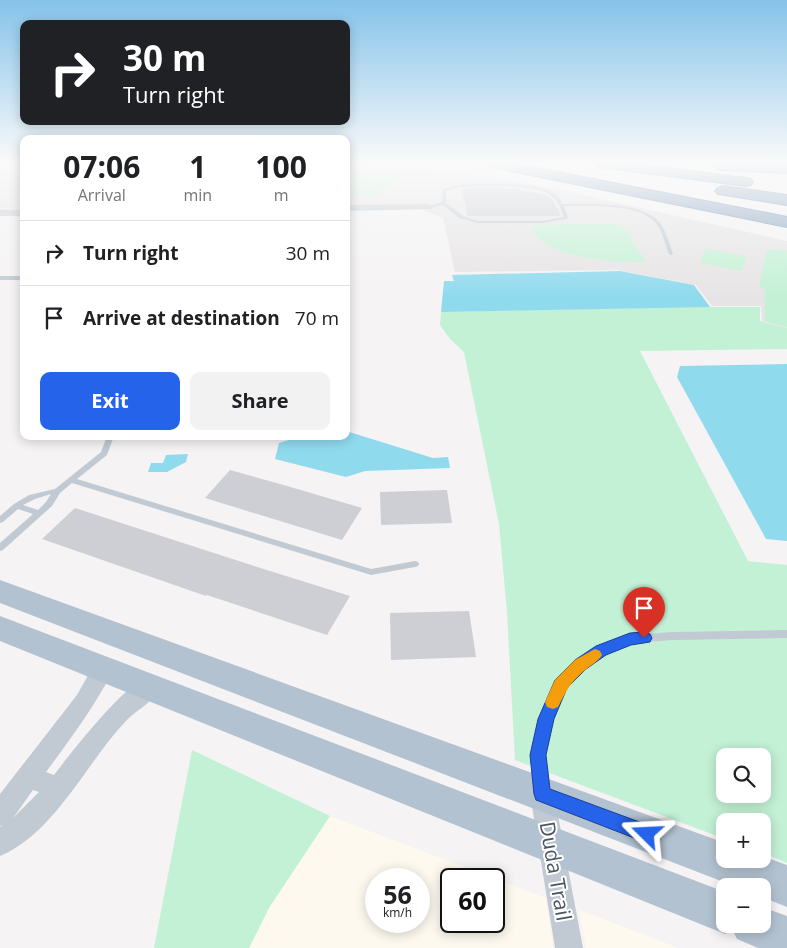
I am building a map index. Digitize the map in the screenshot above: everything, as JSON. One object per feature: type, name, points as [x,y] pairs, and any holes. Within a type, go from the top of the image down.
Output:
[{"type":"highway","points":[[713,207],[787,222]]},
{"type":"main road","points":[[0,591],[787,886]]},
{"type":"main road","points":[[0,628],[716,910]]},
{"type":"main road","points":[[771,932],[787,938]]},
{"type":"street","points":[[350,208],[409,207]]},
{"type":"street","points":[[0,213],[20,212]]},
{"type":"street","points":[[0,814],[85,702],[104,669]]},
{"type":"street","points":[[0,843],[15,834],[58,789],[118,714],[150,687]]},
{"type":"street","points":[[29,776],[58,789]]},
{"type":"street","name":"Duda Trail","points":[[542,794],[570,948]]},
{"type":"lane","points":[[449,207],[461,217],[478,222],[542,222],[565,219],[565,213],[561,207]]},
{"type":"lane","points":[[607,207],[647,214],[660,227],[671,254]]},
{"type":"lane","points":[[0,278],[19,278]]},
{"type":"lane","points":[[0,548],[49,504],[57,492],[104,453],[109,440]]},
{"type":"lane","points":[[71,480],[371,572],[415,564]]},
{"type":"lane","points":[[0,520],[17,506],[38,493],[57,492]]},
{"type":"lane","points":[[17,506],[39,513]]},
{"type":"lane","points":[[542,794],[538,755],[546,719],[561,684],[580,665],[601,651],[630,639],[673,636],[787,634]]},
{"type":"shaded area","points":[[0,207],[20,207],[20,213],[0,213]]},
{"type":"shaded area","points":[[350,207],[398,207],[350,208]]},
{"type":"shaded area","points":[[416,207],[638,207],[787,241],[787,328],[762,321],[761,306],[712,306],[696,285],[617,270],[455,272],[443,218]]},
{"type":"shaded area","points":[[330,816],[467,868],[440,868],[440,933],[505,933],[505,882],[546,898],[553,948],[249,948],[269,908]]},
{"type":"shaded area","points":[[579,910],[656,939],[678,948],[586,948]]},
{"type":"green space","points":[[615,224],[623,226],[646,262],[599,260],[565,252],[550,246],[538,237],[531,226]]},
{"type":"green space","points":[[706,249],[746,256],[742,271],[700,263]]},
{"type":"green space","points":[[767,250],[787,251],[787,327],[765,321],[765,290],[759,285]]},
{"type":"green space","points":[[760,307],[760,321],[787,328],[787,349],[640,351],[748,561],[787,565],[787,863],[771,856],[771,813],[716,813],[716,836],[515,760],[507,612],[499,524],[464,352],[450,339],[440,325],[441,312]]},
{"type":"green space","points":[[192,750],[330,816],[269,908],[249,948],[154,948]]},
{"type":"water","points":[[620,271],[694,285],[710,307],[441,312],[444,281],[454,281],[452,275]]},
{"type":"water","points":[[787,364],[787,541],[766,539],[677,377],[680,366]]},
{"type":"water","points":[[350,432],[433,458],[448,457],[450,468],[365,471],[346,477],[275,459],[279,443],[289,440],[350,440]]},
{"type":"water","points":[[188,454],[186,462],[167,472],[148,472],[151,463],[163,463],[166,455]]},
{"type":"building","points":[[466,207],[557,207],[561,216],[468,216]]},
{"type":"building","points":[[230,470],[362,508],[342,540],[205,498]]},
{"type":"building","points":[[447,490],[452,523],[381,525],[380,492]]},
{"type":"building","points":[[75,508],[350,596],[327,635],[206,596],[42,539]]},
{"type":"building","points":[[469,611],[476,657],[391,660],[390,613]]},
{"type":"slow traffic","points":[[553,702],[561,684],[580,665],[595,655]]},
{"type":"route","points":[[644,638],[630,639],[601,651],[580,665],[561,684],[546,719],[538,755],[542,794],[647,834]]}]
